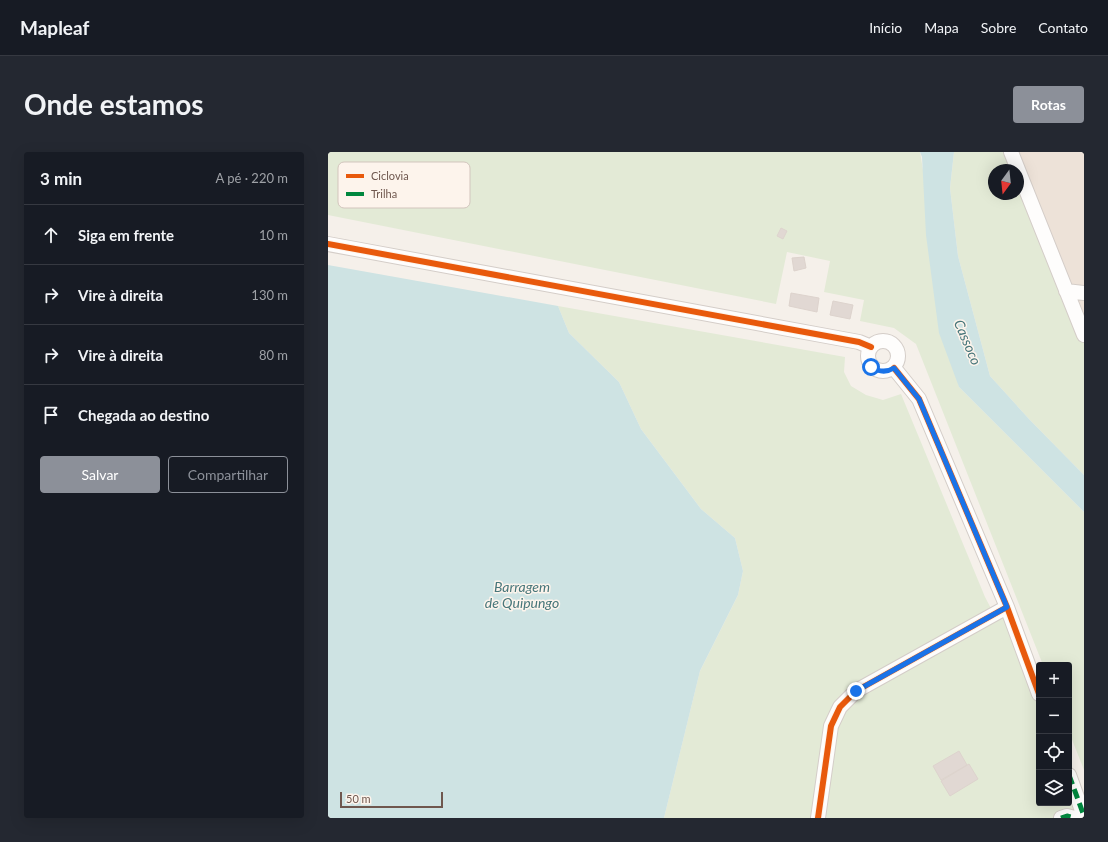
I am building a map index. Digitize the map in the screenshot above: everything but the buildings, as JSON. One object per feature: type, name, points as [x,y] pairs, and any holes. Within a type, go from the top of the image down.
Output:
[{"type":"street","points":[[1011,152],[1084,335]]},
{"type":"street","points":[[328,244],[851,340],[871,347]]},
{"type":"street","points":[[1066,291],[1084,293]]},
{"type":"street","points":[[880,341],[885,341],[894,346],[897,350],[898,359],[894,368],[885,372],[880,372],[871,367],[868,357],[871,347],[880,341]]},
{"type":"street","points":[[894,368],[919,399],[1007,607],[1036,686]]},
{"type":"street","points":[[818,818],[831,726],[840,707],[856,691],[1007,607]]},
{"type":"street","points":[[1072,783],[1084,816]]},
{"type":"street","points":[[1062,818],[1067,816],[1075,818]]},
{"type":"shaded area","points":[[1011,152],[1084,152],[1084,335],[1024,185],[1024,164],[1016,164]]},
{"type":"green space","points":[[328,152],[920,152],[959,387],[1084,512],[1084,770],[1072,740],[1072,662],[1042,662],[916,344],[894,328],[860,321],[864,300],[824,292],[830,261],[787,252],[776,304],[328,215]]},
{"type":"green space","points":[[954,152],[1011,152],[1016,164],[988,164],[988,200],[1024,200],[1024,185],[1084,335],[1084,475],[1029,419],[990,376],[958,256],[950,188]]},
{"type":"green space","points":[[558,306],[845,357],[844,372],[851,386],[866,395],[883,400],[901,394],[985,597],[994,614],[1007,607],[1036,686],[1036,806],[1072,806],[1072,784],[1084,818],[664,818],[700,671],[738,595],[743,571],[735,538],[701,509],[641,429],[619,382],[569,333]]},
{"type":"water","name":"Cassoco","points":[[920,152],[954,152],[950,188],[958,256],[990,376],[1029,419],[1084,475],[1084,512],[959,387],[939,333],[926,235],[922,157]]},
{"type":"water","name":"Barragem de Quipungo","points":[[328,265],[558,306],[569,333],[619,382],[641,429],[701,509],[735,538],[743,571],[738,595],[700,671],[664,818],[328,818]]},
{"type":"marked path","points":[[1072,783],[1084,816]]},
{"type":"marked path","points":[[1061,818],[1067,816],[1075,818]]},
{"type":"cycle path","points":[[328,244],[859,342],[871,347]]},
{"type":"cycle path","points":[[894,368],[919,399],[1007,607],[1036,686]]},
{"type":"cycle path","points":[[818,818],[831,726],[840,707],[856,691],[1007,607]]},
{"type":"route","points":[[856,691],[1007,607],[919,399],[894,368],[885,372],[880,372],[871,367]]}]
